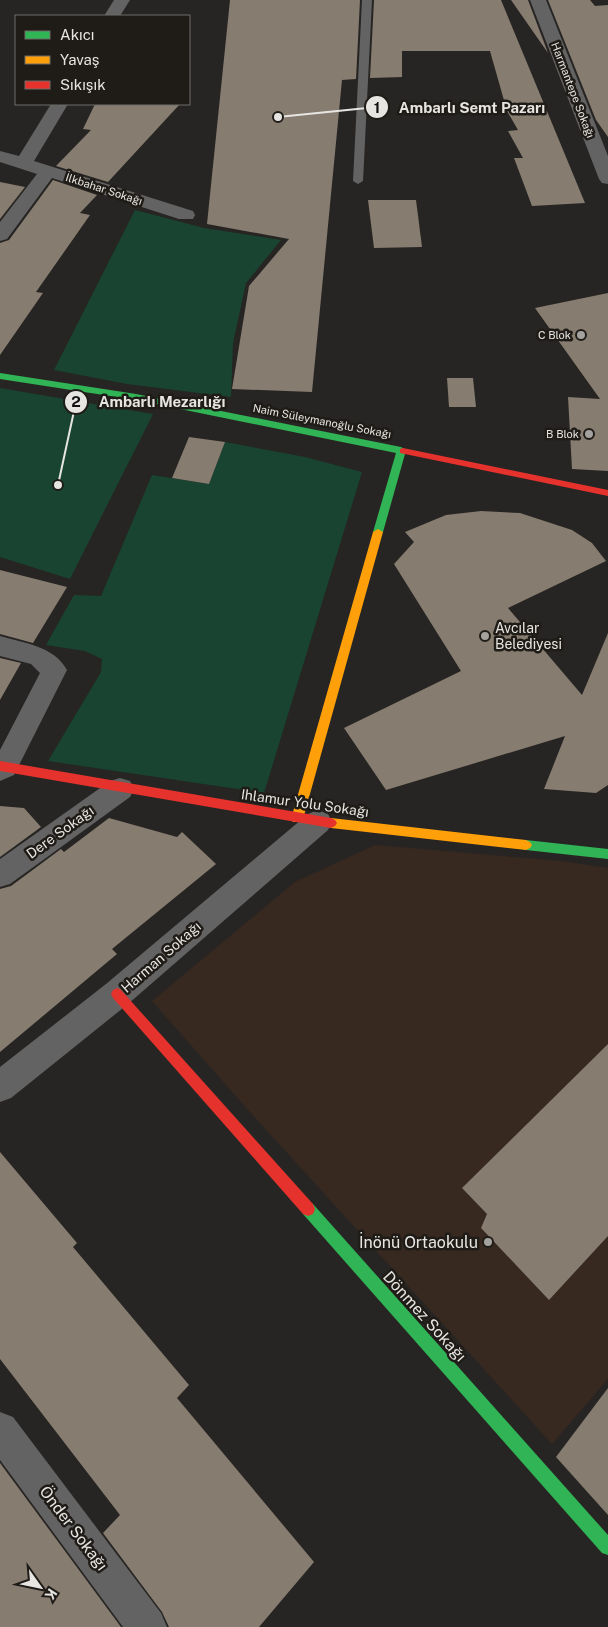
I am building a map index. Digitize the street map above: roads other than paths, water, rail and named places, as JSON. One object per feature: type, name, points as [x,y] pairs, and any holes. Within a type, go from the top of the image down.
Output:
[{"type":"street","points":[[113,15],[122,0]]},
{"type":"street","name":"Harmantepe Sokağı","points":[[538,0],[608,180]]},
{"type":"street","points":[[23,164],[58,105]]},
{"type":"street","name":"İlkbahar Sokağı","points":[[0,156],[186,215]]},
{"type":"street","points":[[0,235],[48,172]]},
{"type":"street","name":"Naim Süleymanoğlu Sokağı","points":[[0,376],[136,396],[608,493]]},
{"type":"street","points":[[308,820],[401,450]]},
{"type":"street","points":[[0,646],[39,657],[54,670],[2,768]]},
{"type":"street","name":"Ihlamur Yolu Sokağı","points":[[2,768],[308,820],[608,854]]},
{"type":"street","name":"Dere Sokağı","points":[[0,875],[120,789]]},
{"type":"street","name":"Harman Sokağı","points":[[0,1087],[118,994],[308,820]]},
{"type":"street","name":"Dönmez Sokağı","points":[[118,994],[608,1547]]},
{"type":"street","name":"Önder Sokağı","points":[[0,1430],[147,1627]]},
{"type":"lane","points":[[358,181],[367,0]]},
{"type":"place","name":"Ambarlı Semt Pazarı","points":[[278,117]]},
{"type":"place","name":"C Blok","points":[[581,335]]},
{"type":"place","name":"B Blok","points":[[589,434]]},
{"type":"place","name":"Ambarlı Mezarlığı","points":[[58,485]]},
{"type":"place","name":"Avcılar Belediyesi","points":[[485,636]]},
{"type":"place","name":"İnönü Ortaokulu","points":[[488,1242]]}]
